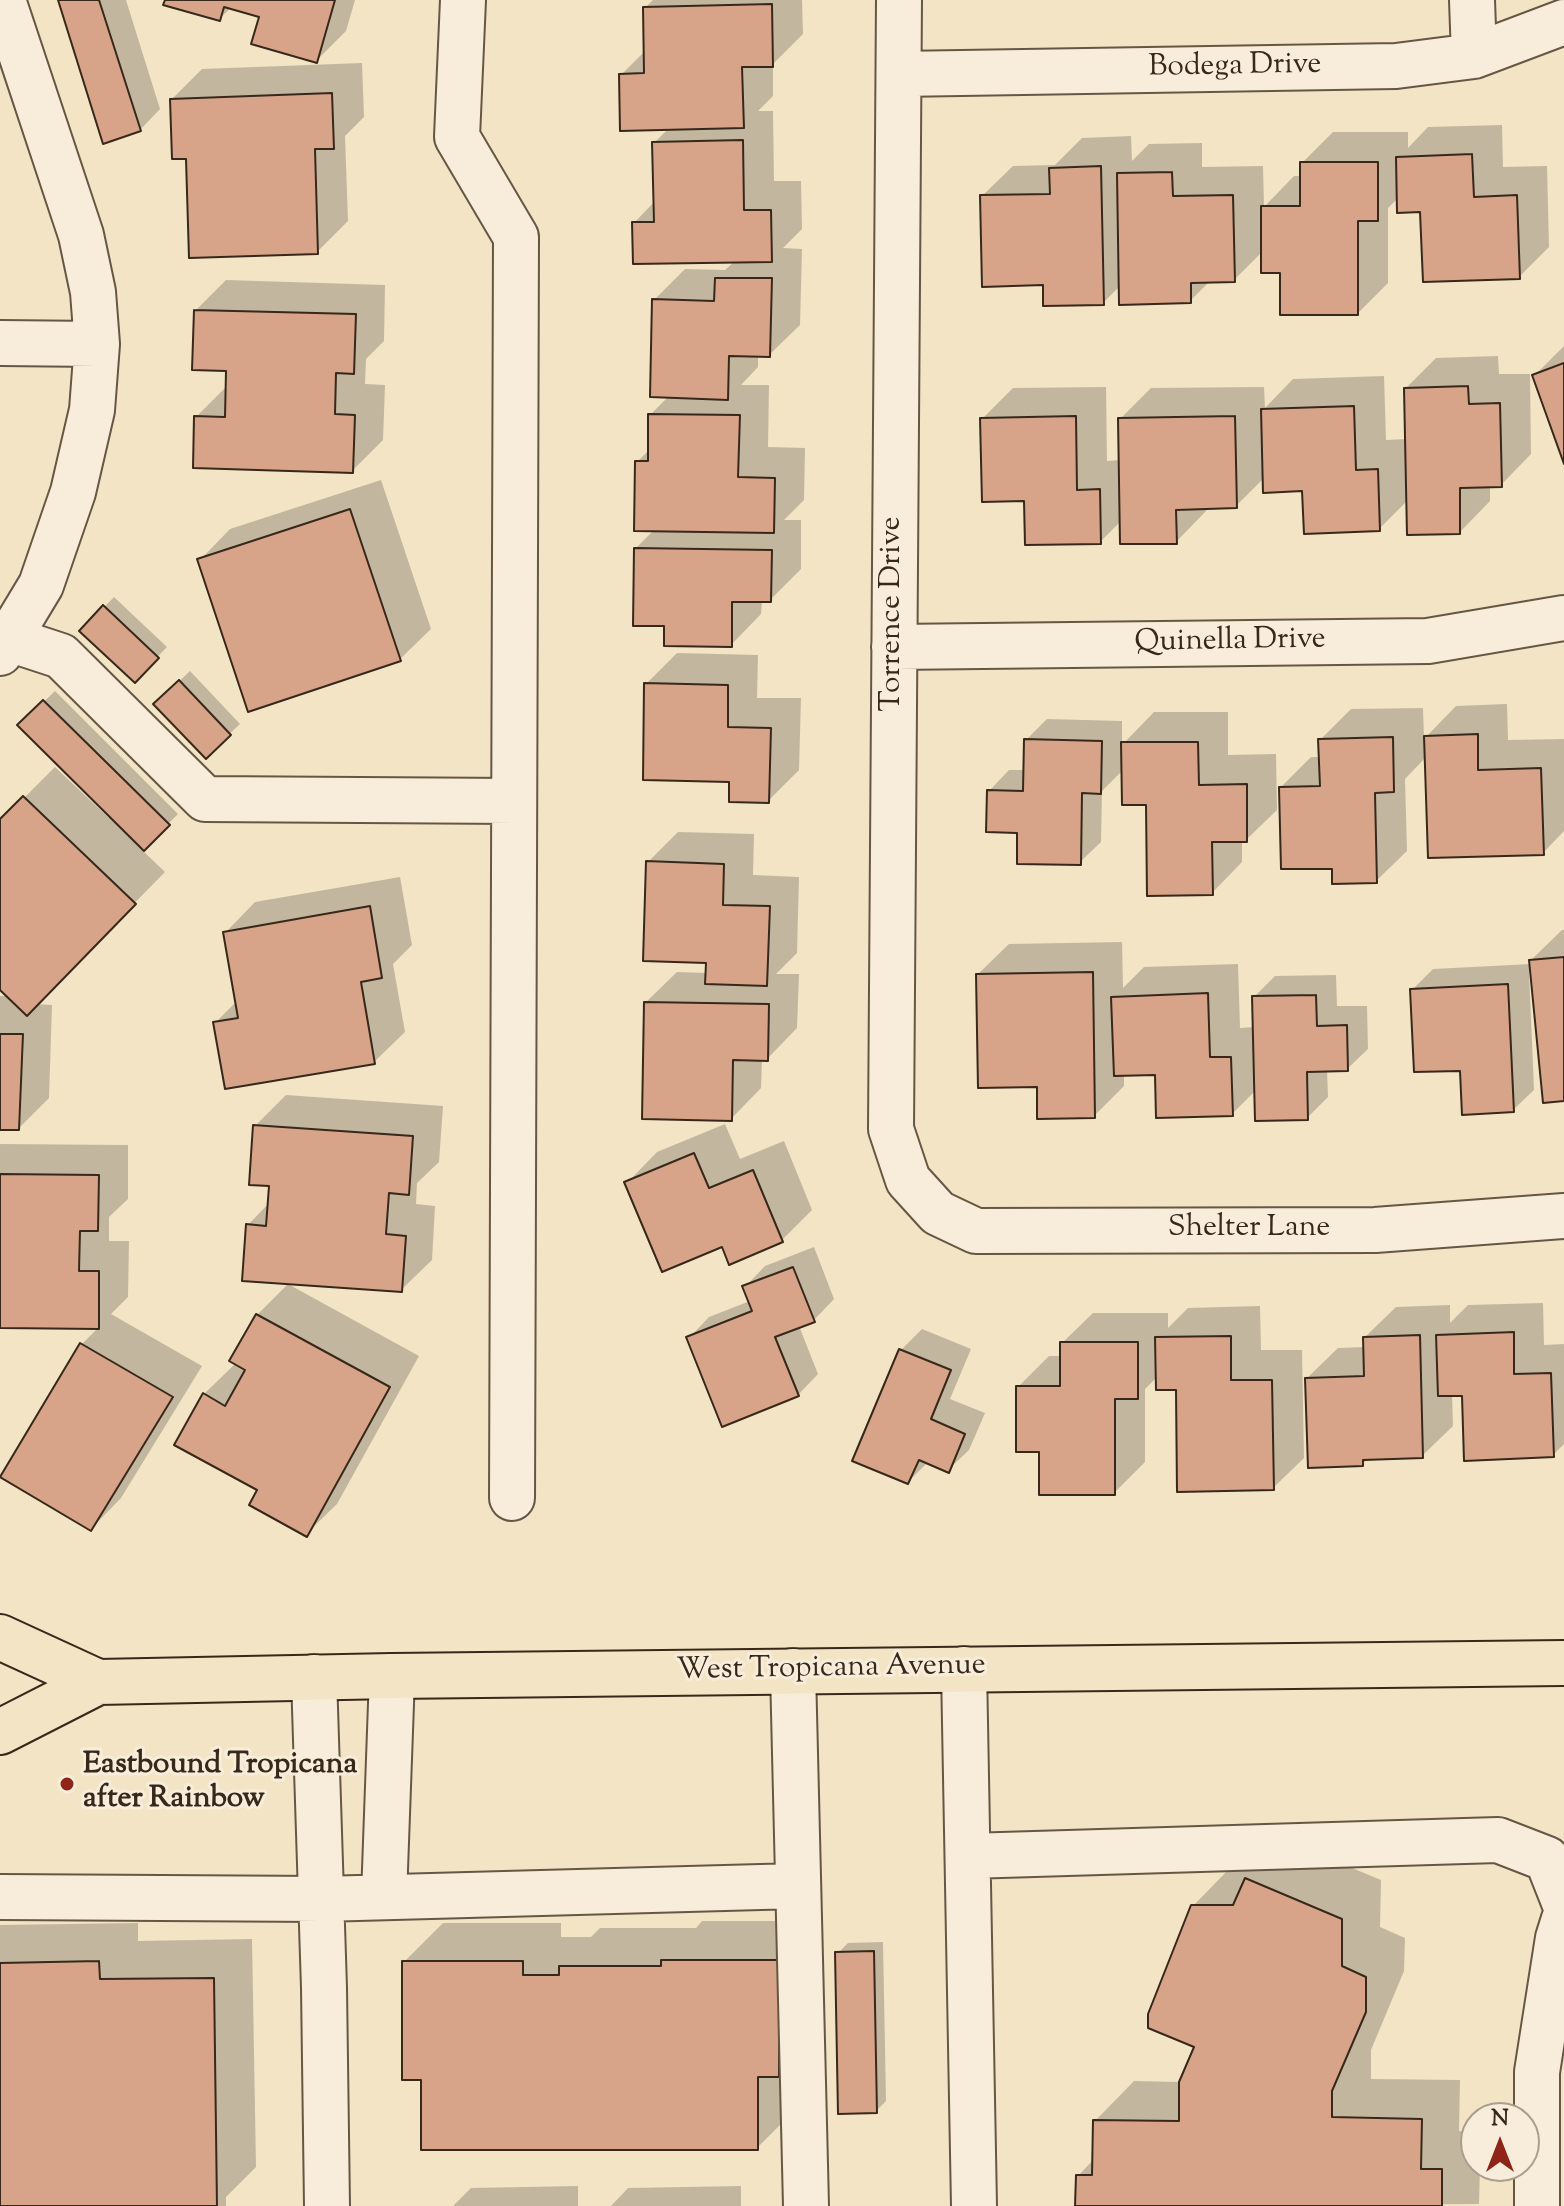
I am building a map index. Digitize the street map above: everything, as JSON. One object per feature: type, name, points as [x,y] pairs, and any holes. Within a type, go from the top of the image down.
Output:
[{"type":"main road","name":"West Tropicana Avenue","points":[[0,1637],[98,1682]]},
{"type":"main road","name":"West Tropicana Avenue","points":[[0,1732],[98,1682],[1564,1663]]},
{"type":"street","points":[[3,0],[81,235],[93,292],[97,344],[92,410],[73,492],[41,585],[3,643],[61,656],[205,799],[514,801]]},
{"type":"street","points":[[463,0],[457,137],[516,237],[512,1498]]},
{"type":"street","name":"Torrence Drive","points":[[899,0],[891,1129],[908,1180],[938,1213]]},
{"type":"street","points":[[1472,0],[1474,56]]},
{"type":"street","name":"Bodega Drive","points":[[899,74],[1396,66],[1474,56],[1564,22]]},
{"type":"street","points":[[0,343],[97,344]]},
{"type":"street","name":"Quinella Drive","points":[[894,647],[1428,641],[1564,618]]},
{"type":"street","name":"Shelter Lane","points":[[938,1213],[976,1231],[1375,1230],[1564,1216]]},
{"type":"street","points":[[964,1669],[974,2206]]},
{"type":"street","points":[[793,1671],[806,2206]]},
{"type":"street","points":[[384,1897],[392,1676]]},
{"type":"street","points":[[314,1677],[327,2206]]},
{"type":"street","points":[[968,1856],[1498,1840],[1547,1859],[1564,1902]]},
{"type":"street","points":[[0,1897],[321,1899],[798,1886]]},
{"type":"street","points":[[1537,2206],[1537,2072],[1558,1938],[1564,1919]]},
{"type":"building","points":[[58,0],[99,0],[141,131],[103,144]]},
{"type":"building","points":[[165,0],[335,0],[317,63],[251,44],[259,17],[224,7],[220,21],[163,5]]},
{"type":"building","points":[[772,4],[773,67],[742,67],[744,128],[620,131],[619,74],[644,73],[643,7]]},
{"type":"building","points":[[332,93],[334,149],[315,149],[318,254],[189,258],[186,159],[172,159],[170,99]]},
{"type":"building","points":[[743,140],[744,210],[771,210],[772,262],[633,264],[632,222],[654,222],[652,142]]},
{"type":"building","points":[[1472,154],[1474,197],[1517,195],[1520,279],[1423,282],[1420,212],[1397,213],[1396,157]]},
{"type":"building","points":[[1300,162],[1378,162],[1378,221],[1358,221],[1358,315],[1280,315],[1280,273],[1261,273],[1261,206],[1300,206]]},
{"type":"building","points":[[1101,166],[1104,305],[1043,306],[1043,285],[982,287],[980,195],[1050,194],[1049,168]]},
{"type":"building","points":[[1172,172],[1173,196],[1233,195],[1235,282],[1191,283],[1191,303],[1119,305],[1117,173]]},
{"type":"building","points":[[715,278],[772,278],[770,357],[729,356],[728,400],[650,397],[652,299],[714,301]]},
{"type":"building","points":[[194,310],[356,314],[354,374],[336,373],[335,414],[355,415],[353,473],[193,468],[194,416],[225,417],[226,371],[192,370]]},
{"type":"building","points":[[1564,363],[1564,464],[1532,375]]},
{"type":"building","points":[[1468,386],[1469,404],[1500,403],[1502,487],[1460,488],[1460,534],[1407,535],[1404,388]]},
{"type":"building","points":[[1354,406],[1356,470],[1378,469],[1380,531],[1304,534],[1302,491],[1263,493],[1261,409]]},
{"type":"building","points":[[648,414],[740,415],[738,477],[775,478],[774,533],[634,531],[635,461],[648,461]]},
{"type":"building","points":[[1076,416],[1077,490],[1100,489],[1101,544],[1025,545],[1024,501],[982,502],[980,418]]},
{"type":"building","points":[[1235,416],[1237,508],[1176,510],[1177,544],[1120,544],[1118,418]]},
{"type":"building","points":[[350,509],[401,661],[248,712],[197,559]]},
{"type":"building","points":[[634,548],[772,550],[771,602],[732,602],[732,647],[664,646],[664,626],[633,626]]},
{"type":"building","points":[[103,605],[159,658],[135,683],[79,631]]},
{"type":"building","points":[[179,680],[231,735],[206,759],[153,704]]},
{"type":"building","points":[[644,683],[728,685],[728,727],[771,728],[769,803],[729,802],[729,782],[643,780]]},
{"type":"building","points":[[43,700],[170,825],[144,851],[17,725]]},
{"type":"building","points":[[1478,734],[1478,770],[1541,768],[1544,855],[1428,858],[1424,736]]},
{"type":"building","points":[[1393,737],[1394,792],[1375,793],[1377,883],[1332,884],[1332,869],[1281,869],[1279,787],[1320,786],[1318,739]]},
{"type":"building","points":[[1024,739],[1102,741],[1101,794],[1082,793],[1081,865],[1017,864],[1017,833],[986,832],[987,790],[1023,791]]},
{"type":"building","points":[[1121,742],[1198,742],[1199,785],[1247,784],[1247,842],[1212,842],[1213,895],[1147,896],[1146,805],[1122,805]]},
{"type":"building","points":[[23,796],[136,904],[27,1016],[0,990],[0,819]]},
{"type":"building","points":[[646,861],[724,864],[723,905],[770,906],[767,986],[705,984],[706,963],[643,961]]},
{"type":"building","points":[[370,906],[382,978],[361,982],[375,1064],[225,1089],[213,1022],[238,1018],[223,932]]},
{"type":"building","points":[[1564,957],[1564,1101],[1543,1103],[1529,960]]},
{"type":"building","points":[[1093,972],[1095,1118],[1037,1119],[1037,1087],[978,1088],[976,974]]},
{"type":"building","points":[[1508,984],[1514,1112],[1462,1115],[1460,1071],[1414,1072],[1410,989]]},
{"type":"building","points":[[1208,993],[1210,1057],[1231,1057],[1233,1116],[1156,1118],[1155,1075],[1114,1076],[1111,997]]},
{"type":"building","points":[[1316,995],[1317,1026],[1347,1025],[1348,1071],[1307,1072],[1308,1120],[1255,1121],[1252,996]]},
{"type":"building","points":[[644,1002],[769,1004],[768,1061],[733,1060],[732,1121],[642,1119]]},
{"type":"building","points":[[0,1034],[23,1034],[19,1130],[0,1130]]},
{"type":"building","points":[[253,1125],[413,1136],[409,1195],[389,1193],[386,1234],[406,1236],[402,1292],[242,1281],[246,1224],[266,1226],[269,1186],[249,1185]]},
{"type":"building","points":[[694,1153],[709,1188],[753,1170],[783,1242],[729,1265],[722,1247],[662,1272],[624,1182]]},
{"type":"building","points":[[0,1174],[99,1175],[98,1231],[80,1231],[79,1271],[99,1271],[99,1329],[0,1328]]},
{"type":"building","points":[[793,1267],[815,1322],[775,1337],[799,1396],[722,1427],[686,1337],[752,1311],[742,1286]]},
{"type":"building","points":[[256,1314],[390,1387],[307,1537],[249,1505],[257,1490],[174,1445],[203,1393],[225,1406],[245,1370],[229,1361]]},
{"type":"building","points":[[1514,1332],[1514,1374],[1551,1373],[1554,1457],[1464,1461],[1462,1396],[1438,1396],[1436,1335]]},
{"type":"building","points":[[1420,1335],[1423,1458],[1363,1460],[1363,1466],[1308,1468],[1305,1378],[1364,1376],[1363,1337]]},
{"type":"building","points":[[1231,1336],[1231,1380],[1272,1380],[1274,1490],[1177,1492],[1176,1390],[1156,1390],[1155,1337]]},
{"type":"building","points":[[1060,1342],[1138,1342],[1138,1399],[1115,1399],[1115,1495],[1039,1495],[1039,1452],[1016,1452],[1016,1386],[1060,1386]]},
{"type":"building","points":[[80,1343],[173,1397],[91,1531],[0,1477]]},
{"type":"building","points":[[899,1349],[951,1370],[931,1419],[965,1434],[949,1473],[919,1460],[908,1484],[852,1461]]},
{"type":"building","points":[[1245,1878],[1342,1919],[1342,1966],[1366,1977],[1366,2012],[1332,2091],[1332,2117],[1422,2119],[1421,2169],[1442,2169],[1442,2206],[1075,2206],[1076,2175],[1092,2175],[1093,2120],[1179,2121],[1179,2082],[1194,2047],[1148,2028],[1148,2014],[1191,1905],[1233,1905]]},
{"type":"building","points":[[874,1951],[877,2113],[838,2114],[835,1952]]},
{"type":"building","points":[[661,1960],[779,1960],[779,2077],[758,2077],[758,2150],[421,2150],[421,2080],[402,2080],[402,1961],[523,1961],[523,1975],[559,1975],[559,1966],[661,1966]]},
{"type":"building","points":[[99,1961],[100,1979],[214,1978],[217,2206],[0,2206],[0,1963]]},
{"type":"place","name":"Eastbound Tropicana after Rainbow","points":[[67,1784]]}]
